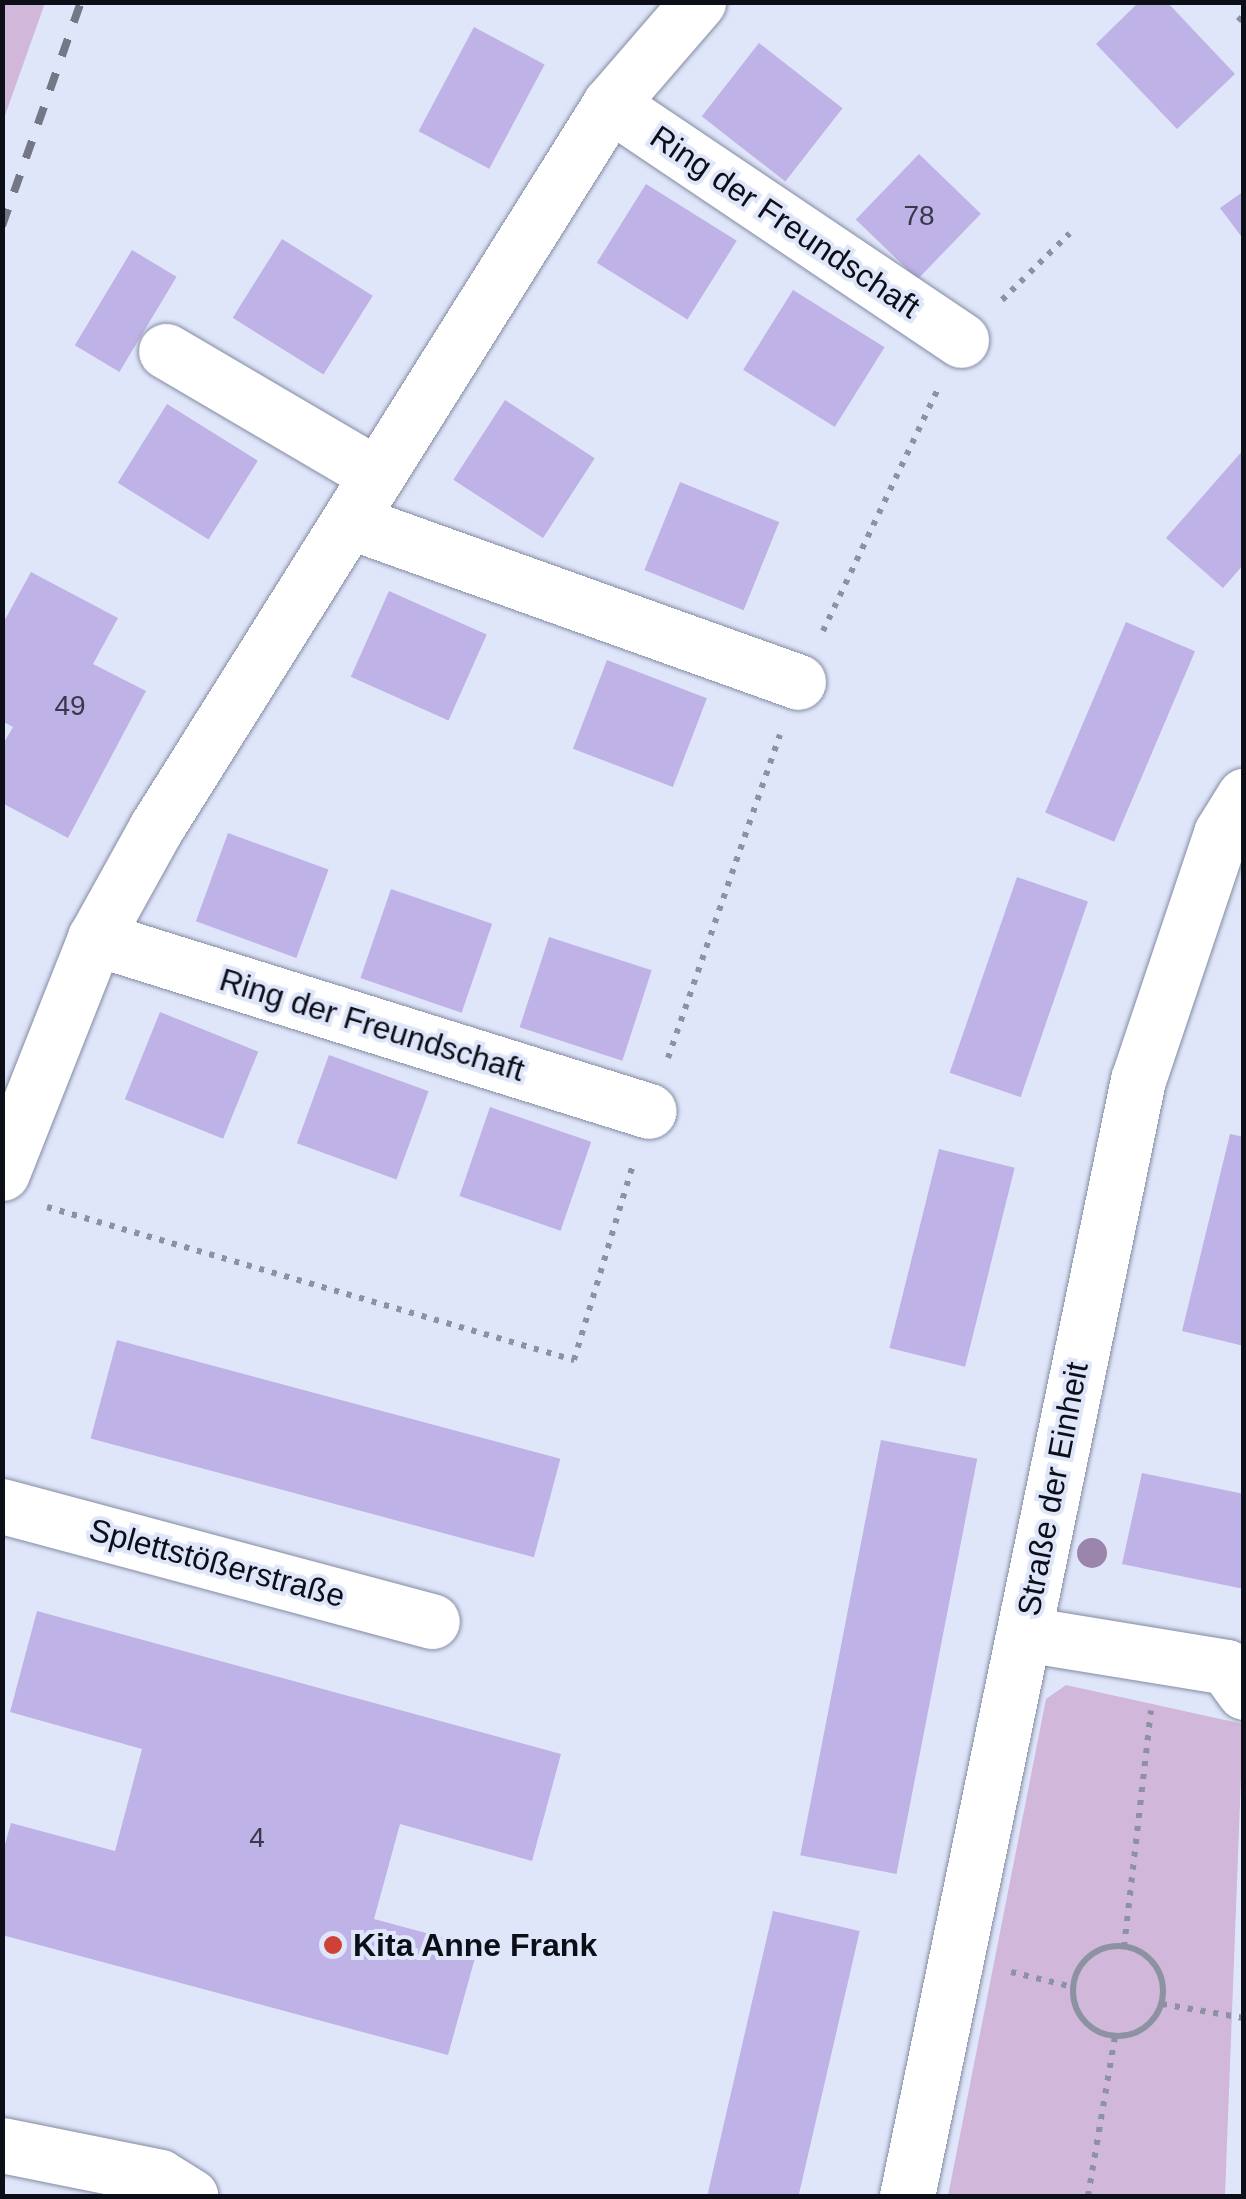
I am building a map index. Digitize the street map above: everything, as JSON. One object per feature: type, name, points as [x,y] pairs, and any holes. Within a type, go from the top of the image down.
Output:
[{"type":"street","points":[[22,1189],[96,938],[348,521],[610,104],[698,2]]},
{"type":"street","name":"Ring der Freundschaft","points":[[610,104],[961,340]]},
{"type":"street","points":[[166,352],[377,475]]},
{"type":"street","points":[[348,521],[798,682]]},
{"type":"street","name":"Straße der Einheit","points":[[907,2196],[1138,1080],[1221,833],[1244,796]]},
{"type":"street","name":"Ring der Freundschaft","points":[[96,938],[649,1111]]},
{"type":"street","name":"Splettstößerstraße","points":[[2,1506],[432,1620]]},
{"type":"street","points":[[1026,1634],[1226,1666],[1244,1692]]},
{"type":"street","points":[[2,2145],[160,2177],[191,2196]]},
{"type":"path","points":[[22,1189],[574,1360],[649,1111],[798,682],[961,340],[1070,232]]},
{"type":"path","points":[[1124,1947],[1157,1656]]},
{"type":"path","points":[[1124,1947],[1152,1960],[1160,1972],[1162,2004],[1145,2029],[1115,2036],[1080,2015],[1073,1987],[1096,1952],[1124,1947]]},
{"type":"path","points":[[1162,2004],[1244,2018]]},
{"type":"path","points":[[1088,2196],[1115,2036]]},
{"type":"shaded area","points":[[2,3],[45,3],[3,121]]},
{"type":"shaded area","points":[[1066,1685],[1243,1724],[1225,2196],[948,2196],[1046,1699]]},
{"type":"building","points":[[1139,2],[1167,2],[1235,74],[1177,129],[1096,44]]},
{"type":"building","points":[[474,27],[545,65],[489,169],[419,131]]},
{"type":"building","points":[[759,43],[843,108],[785,182],[702,116]]},
{"type":"building","points":[[919,154],[981,214],[918,279],[856,219]]},
{"type":"building","points":[[646,184],[737,241],[687,320],[597,263]]},
{"type":"building","points":[[1244,191],[1244,240],[1220,208]]},
{"type":"building","points":[[282,239],[373,296],[323,375],[233,318]]},
{"type":"building","points":[[132,250],[177,277],[119,372],[75,345]]},
{"type":"building","points":[[793,290],[885,347],[835,427],[743,370]]},
{"type":"building","points":[[505,400],[595,458],[543,538],[453,480]]},
{"type":"building","points":[[167,404],[258,461],[208,540],[118,483]]},
{"type":"building","points":[[1244,449],[1244,564],[1223,588],[1166,538]]},
{"type":"building","points":[[680,482],[779,522],[744,610],[644,570]]},
{"type":"building","points":[[31,572],[118,618],[93,664],[146,691],[68,838],[2,803],[2,746],[13,727],[2,721],[2,625]]},
{"type":"building","points":[[389,591],[487,635],[449,720],[351,677]]},
{"type":"building","points":[[1126,622],[1195,651],[1114,842],[1045,813]]},
{"type":"building","points":[[607,660],[707,698],[673,787],[573,749]]},
{"type":"building","points":[[228,833],[329,870],[296,958],[196,921]]},
{"type":"building","points":[[1017,877],[1088,901],[1021,1097],[950,1073]]},
{"type":"building","points":[[391,889],[492,924],[462,1013],[360,978]]},
{"type":"building","points":[[549,937],[652,970],[622,1061],[520,1027]]},
{"type":"building","points":[[160,1012],[258,1052],[223,1139],[125,1099]]},
{"type":"building","points":[[329,1055],[429,1091],[396,1180],[297,1143]]},
{"type":"building","points":[[490,1107],[591,1142],[561,1231],[459,1196]]},
{"type":"building","points":[[1230,1134],[1244,1137],[1244,1346],[1182,1331]]},
{"type":"building","points":[[939,1149],[1015,1168],[965,1367],[889,1348]]},
{"type":"building","points":[[117,1340],[560,1459],[534,1557],[91,1439]]},
{"type":"building","points":[[881,1440],[977,1459],[896,1874],[800,1855]]},
{"type":"building","points":[[1142,1473],[1244,1494],[1244,1589],[1122,1564]]},
{"type":"building","points":[[37,1611],[561,1754],[532,1861],[400,1824],[374,1919],[478,1947],[448,2055],[2,1935],[2,1855],[11,1823],[115,1851],[142,1749],[10,1712]]},
{"type":"building","points":[[773,1911],[860,1931],[799,2196],[707,2196]]},
{"type":"railway","points":[[2,226],[81,2]]},
{"type":"place","name":"Kita Anne Frank","points":[[333,1945]]}]
